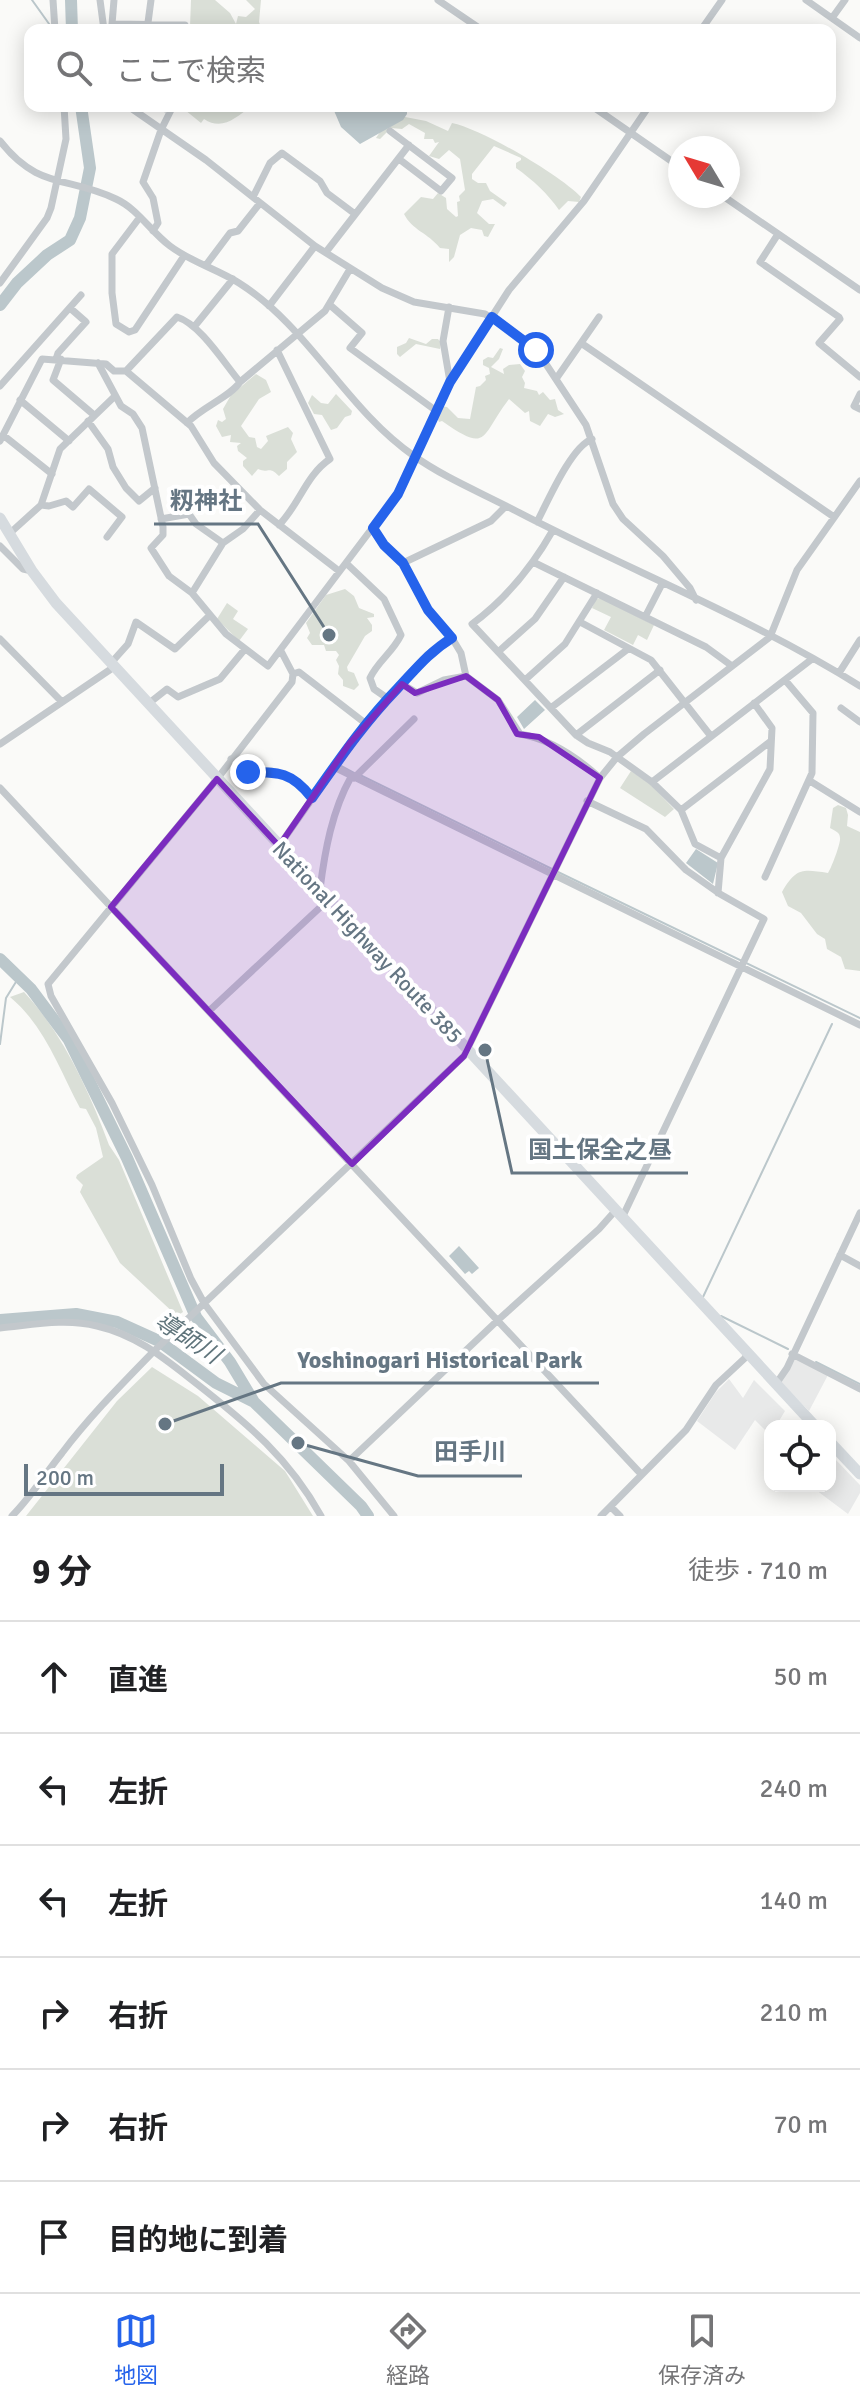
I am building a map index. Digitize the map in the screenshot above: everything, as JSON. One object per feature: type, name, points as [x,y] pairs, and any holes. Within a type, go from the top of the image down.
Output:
[{"type":"highway","name":"National Highway Route 385","points":[[0,518],[32,571],[56,603],[809,1420]]},
{"type":"highway","points":[[836,1448],[860,1474]]},
{"type":"street","points":[[53,0],[55,24]]},
{"type":"street","points":[[100,0],[103,24]]},
{"type":"street","points":[[112,24],[114,0]]},
{"type":"street","points":[[148,24],[151,0]]},
{"type":"street","points":[[438,0],[473,24]]},
{"type":"street","points":[[705,24],[722,0]]},
{"type":"street","points":[[806,0],[860,38]]},
{"type":"street","points":[[832,18],[845,0]]},
{"type":"street","points":[[0,283],[47,218],[59,183],[66,139],[64,112]]},
{"type":"street","points":[[136,112],[206,160],[315,246],[350,269],[395,295],[492,317],[536,350],[592,439],[613,504],[623,519],[663,556],[690,588],[696,600]]},
{"type":"street","points":[[153,231],[158,223],[155,203],[143,182],[170,112]]},
{"type":"street","points":[[601,112],[668,159]]},
{"type":"street","points":[[101,364],[121,406],[140,422],[163,535],[151,548],[169,576],[192,593],[226,634],[268,666],[398,494],[435,410],[492,317],[529,263],[584,201],[645,112]]},
{"type":"street","points":[[390,131],[452,178],[441,191],[399,159]]},
{"type":"street","points":[[0,141],[15,160],[28,170],[126,204],[184,256],[233,279],[269,306],[359,407],[414,456],[860,686]]},
{"type":"street","points":[[326,252],[409,145]]},
{"type":"street","points":[[206,265],[230,233],[238,231],[256,200],[270,163],[282,153],[320,181],[327,193],[355,214]]},
{"type":"street","points":[[740,208],[860,290]]},
{"type":"street","points":[[140,217],[112,254],[116,324],[129,332],[135,330],[184,256]]},
{"type":"street","points":[[778,234],[760,262],[839,317],[819,343],[860,377]]},
{"type":"street","points":[[269,306],[315,246]]},
{"type":"street","points":[[187,423],[203,408],[235,389],[330,305],[350,269]]},
{"type":"street","points":[[194,327],[233,279]]},
{"type":"street","points":[[0,386],[81,295]]},
{"type":"street","points":[[330,305],[362,333],[350,348],[435,410]]},
{"type":"street","points":[[449,307],[443,341],[450,382]]},
{"type":"street","points":[[70,308],[86,322],[58,353],[53,380],[91,418],[126,488],[139,501],[155,488]]},
{"type":"street","points":[[126,371],[177,317],[194,327],[240,382]]},
{"type":"street","points":[[556,379],[599,317]]},
{"type":"street","points":[[581,343],[834,517]]},
{"type":"street","points":[[32,350],[42,359],[101,364],[114,371],[126,371],[199,435],[214,463],[260,510],[339,571]]},
{"type":"street","points":[[277,350],[330,459],[321,465],[289,516],[279,525]]},
{"type":"street","points":[[42,359],[2,438],[52,474]]},
{"type":"street","points":[[860,394],[854,406],[860,409]]},
{"type":"street","points":[[9,534],[41,505],[60,449],[115,396]]},
{"type":"street","points":[[20,400],[69,441]]},
{"type":"street","points":[[537,522],[574,456],[585,442],[592,439]]},
{"type":"street","points":[[12,1516],[27,1502],[105,1401],[154,1351],[454,1068],[467,1049],[600,778],[617,757],[770,637],[797,570],[860,481]]},
{"type":"street","points":[[41,505],[66,501],[73,507],[89,489],[122,517],[107,537]]},
{"type":"street","points":[[403,563],[491,521],[506,506]]},
{"type":"street","points":[[192,593],[223,543],[243,529],[260,510]]},
{"type":"street","points":[[161,519],[189,514],[196,524],[223,543]]},
{"type":"street","points":[[373,528],[384,545],[403,563],[428,610],[452,638],[461,653],[466,676],[498,700],[520,734],[539,737],[600,778]]},
{"type":"street","points":[[553,530],[533,562],[497,604],[472,624],[576,735],[617,757],[652,782],[681,810],[695,844],[721,858]]},
{"type":"street","points":[[0,546],[19,566],[32,571]]},
{"type":"street","points":[[533,562],[706,647],[732,666]]},
{"type":"street","points":[[346,563],[384,599],[401,635],[389,654],[376,665],[370,678],[374,689],[387,698]]},
{"type":"street","points":[[498,652],[535,619],[564,577]]},
{"type":"street","points":[[645,617],[662,584]]},
{"type":"street","points":[[525,680],[558,651],[597,593]]},
{"type":"street","points":[[0,744],[112,665],[128,644],[136,622],[175,649],[210,615]]},
{"type":"street","points":[[580,622],[645,656],[660,670],[710,735]]},
{"type":"street","points":[[279,846],[365,723],[427,655],[452,638]]},
{"type":"street","points":[[0,639],[62,702]]},
{"type":"street","points":[[839,673],[860,640]]},
{"type":"street","points":[[148,704],[163,689],[178,697],[220,679],[245,649]]},
{"type":"street","points":[[552,707],[628,649]]},
{"type":"street","points":[[281,651],[293,674],[292,682],[217,779],[48,984],[51,996],[119,1117],[204,1303],[264,1384],[349,1461],[394,1516]]},
{"type":"street","points":[[652,782],[812,659]]},
{"type":"street","points":[[576,735],[660,670]]},
{"type":"street","points":[[293,674],[299,672],[365,723]]},
{"type":"street","points":[[402,684],[417,693],[444,680],[466,676]]},
{"type":"street","points":[[765,877],[810,781],[813,713],[785,680]]},
{"type":"street","points":[[718,893],[721,858],[770,769],[769,723],[754,703]]},
{"type":"street","points":[[841,708],[860,722]]},
{"type":"street","points":[[209,1011],[324,895],[324,855],[339,799],[352,777],[414,719]]},
{"type":"street","points":[[681,810],[771,741]]},
{"type":"street","points":[[231,759],[248,772],[272,771],[285,775],[295,780],[312,798]]},
{"type":"street","points":[[334,767],[860,1025]]},
{"type":"street","points":[[810,781],[860,812]]},
{"type":"street","points":[[0,788],[641,1474]]},
{"type":"street","points":[[349,1461],[498,1320],[619,1214],[764,919],[718,893],[686,870],[646,829],[587,801]]},
{"type":"street","points":[[776,1384],[860,1213]]},
{"type":"street","points":[[840,1255],[860,1266]]},
{"type":"street","points":[[0,1328],[65,1322],[93,1325],[124,1334],[154,1351],[224,1404],[266,1441],[305,1487],[321,1516]]},
{"type":"street","points":[[601,1516],[686,1430],[716,1385],[747,1353]]},
{"type":"street","points":[[792,1354],[860,1389]]},
{"type":"street","points":[[611,1507],[620,1516]]},
{"type":"highlighted area","points":[[466,676],[498,700],[517,734],[539,737],[600,778],[464,1056],[352,1164],[111,907],[217,779],[279,846],[349,744],[402,684],[415,693]]},
{"type":"shaded area","points":[[191,0],[215,0],[230,13],[236,24],[190,24]]},
{"type":"shaded area","points":[[246,0],[261,0],[259,22],[236,24],[238,16],[246,17],[255,9]]},
{"type":"shaded area","points":[[187,112],[244,112],[229,122],[217,124],[204,119],[201,123]]},
{"type":"shaded area","points":[[335,112],[407,112],[403,120],[360,144],[341,127]]},
{"type":"shaded area","points":[[400,116],[426,121],[448,131],[452,123],[482,134],[556,177],[581,197],[579,202],[568,201],[559,210],[540,188],[516,168],[521,158],[494,146],[472,174],[472,179],[486,183],[490,191],[507,203],[504,207],[493,199],[482,201],[477,213],[489,224],[495,224],[488,237],[482,230],[471,228],[460,235],[454,257],[449,262],[449,249],[440,248],[411,224],[404,214],[421,197],[433,199],[438,193],[446,198],[447,209],[458,216],[457,202],[465,190],[460,159],[449,150],[439,159],[429,156],[439,142],[424,139],[425,133],[409,124],[402,129],[391,128],[380,139],[376,138],[384,126],[390,127]]},
{"type":"shaded area","points":[[409,338],[426,344],[438,339],[440,349],[416,344],[400,357],[397,347]]},
{"type":"shaded area","points":[[500,348],[503,349],[499,359],[491,367],[504,374],[503,369],[509,365],[520,364],[525,371],[522,377],[524,388],[537,391],[539,395],[543,392],[550,400],[555,399],[558,410],[564,414],[555,417],[548,414],[540,426],[530,421],[529,411],[525,413],[509,399],[487,431],[476,439],[439,422],[436,415],[441,406],[447,407],[458,418],[470,419],[476,387],[490,374],[483,360],[493,358]]},
{"type":"shaded area","points":[[256,374],[266,380],[271,392],[259,399],[241,426],[249,437],[255,438],[257,447],[261,449],[268,441],[266,436],[288,427],[293,433],[291,439],[297,452],[279,476],[273,471],[258,469],[252,476],[243,466],[247,458],[238,451],[237,446],[241,443],[230,442],[231,435],[222,437],[216,426],[218,420],[222,422],[226,419],[223,409],[231,395]]},
{"type":"shaded area","points":[[336,394],[352,411],[337,428],[331,430],[322,415],[314,414],[308,403],[312,395],[321,403],[328,404]]},
{"type":"shaded area","points":[[345,589],[354,596],[359,608],[374,614],[374,617],[367,618],[372,631],[365,636],[347,667],[354,673],[359,685],[354,690],[343,686],[338,674],[336,660],[339,655],[336,651],[326,651],[324,645],[312,645],[307,638],[310,633],[306,623],[326,595]]},
{"type":"shaded area","points":[[600,598],[654,625],[647,640],[638,635],[633,645],[604,630],[611,617],[592,608],[596,599]]},
{"type":"shaded area","points":[[227,603],[238,611],[233,619],[248,629],[239,641],[217,619]]},
{"type":"shaded area","points":[[535,700],[545,710],[524,729],[517,717]]},
{"type":"shaded area","points":[[631,771],[650,784],[674,809],[665,817],[620,788]]},
{"type":"shaded area","points":[[838,805],[846,808],[847,826],[860,832],[860,971],[845,969],[841,957],[827,949],[825,939],[817,934],[801,913],[788,906],[782,892],[791,878],[800,872],[828,873],[840,841],[838,833],[830,828],[833,808]]},
{"type":"shaded area","points":[[696,849],[718,863],[713,884],[686,863]]},
{"type":"shaded area","points":[[24,992],[51,1026],[84,1084],[183,1312],[177,1316],[120,1263],[80,1192],[83,1185],[76,1178],[77,1175],[103,1157],[96,1128],[86,1109],[80,1108],[33,1021],[10,997]]},
{"type":"shaded area","points":[[459,1246],[479,1268],[472,1274],[469,1271],[465,1274],[449,1256]]},
{"type":"shaded area","points":[[796,1358],[828,1375],[809,1411],[781,1382]]},
{"type":"shaded area","points":[[152,1367],[198,1396],[285,1471],[313,1516],[26,1516],[117,1401]]},
{"type":"shaded area","points":[[729,1379],[743,1398],[754,1380],[785,1411],[780,1420],[764,1420],[764,1429],[755,1420],[735,1450],[697,1421],[716,1392]]},
{"type":"shaded area","points":[[836,1460],[860,1485],[860,1493],[848,1514],[819,1492],[836,1492]]},
{"type":"waterway","points":[[32,0],[49,24]]},
{"type":"waterway","points":[[71,0],[72,24]]},
{"type":"waterway","points":[[0,305],[17,283],[47,255],[70,240],[80,218],[90,168],[82,112]]},
{"type":"waterway","points":[[341,766],[354,773]]},
{"type":"waterway","points":[[360,775],[552,869]]},
{"type":"waterway","points":[[558,872],[860,1018]]},
{"type":"waterway","points":[[0,959],[31,989],[69,1040],[127,1158],[196,1317],[230,1362],[254,1402],[368,1516]]},
{"type":"waterway","points":[[0,1044],[6,998],[19,977]]},
{"type":"waterway","points":[[703,1297],[832,1024]]},
{"type":"waterway","name":"導師川","points":[[0,1320],[76,1314],[117,1322],[159,1341],[216,1383],[254,1402]]},
{"type":"waterway","points":[[721,1316],[788,1349]]},
{"type":"waterway","points":[[816,1362],[860,1384]]},
{"type":"place","name":"籾神社","points":[[329,635]]},
{"type":"place","name":"国土保全之昼","points":[[485,1050]]},
{"type":"place","name":"Yoshinogari Historical Park","points":[[165,1424]]},
{"type":"place","name":"田手川","points":[[298,1443]]},
{"type":"route","points":[[248,772],[278,772],[295,780],[312,798],[365,723],[427,655],[452,638],[428,610],[403,563],[384,545],[373,528],[398,494],[430,419],[492,317],[536,350]]}]
